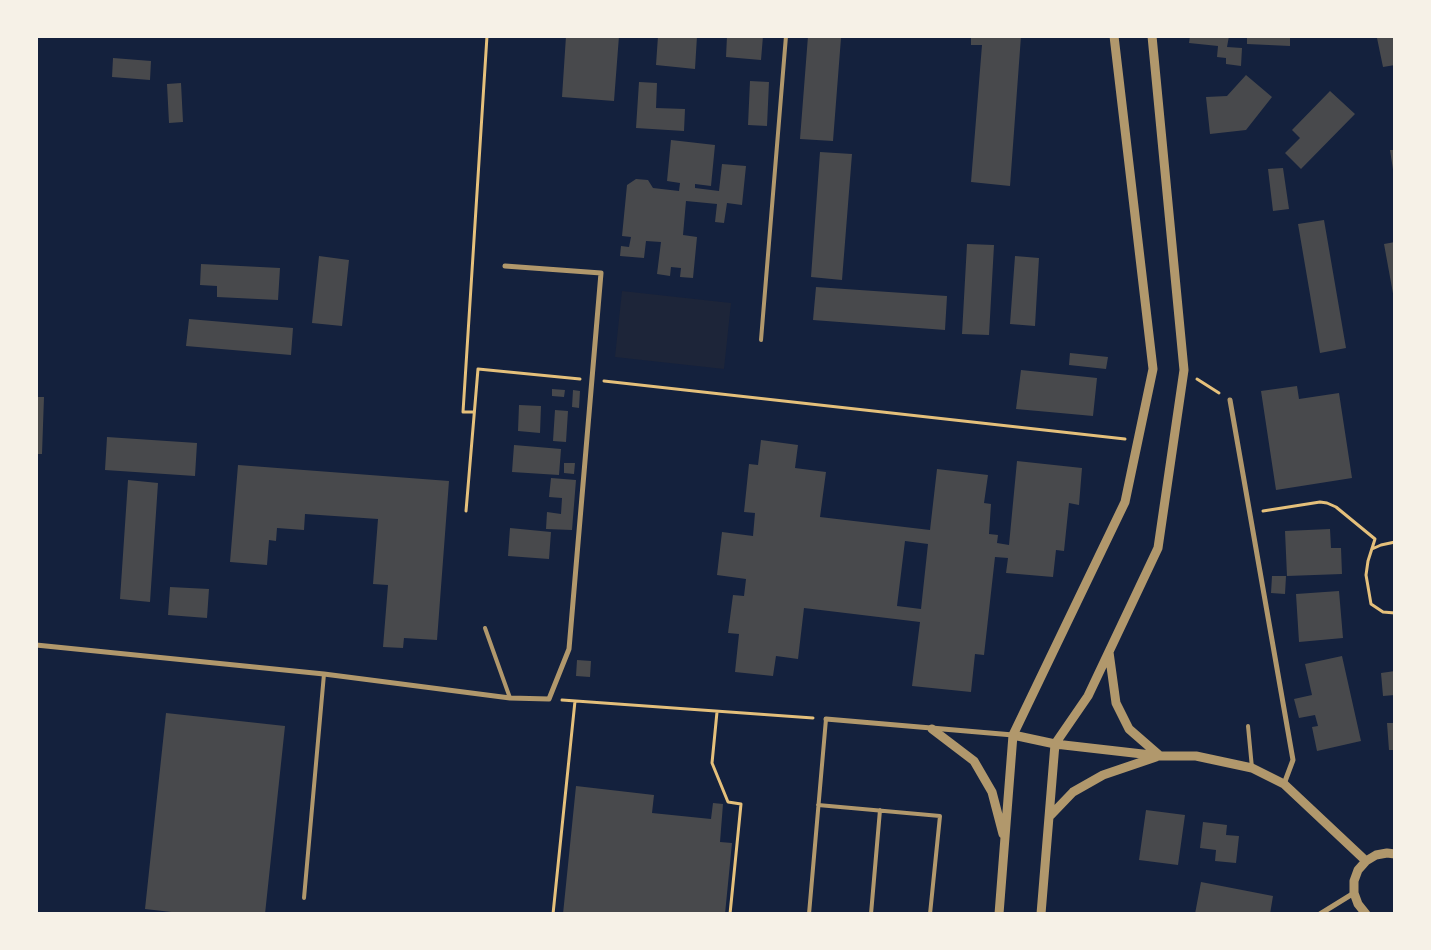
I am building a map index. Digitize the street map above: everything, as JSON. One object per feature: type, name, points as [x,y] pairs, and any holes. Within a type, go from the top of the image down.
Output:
[{"type":"street","points":[[999,914],[1013,735],[1125,502],[1152,369],[1114,36]]},
{"type":"street","points":[[1041,914],[1055,744],[1088,696],[1158,548],[1184,370],[1152,36]]},
{"type":"street","points":[[36,645],[324,674],[510,698],[549,699],[569,649],[601,274],[505,266]]},
{"type":"street","points":[[1230,400],[1293,760],[1284,784]]},
{"type":"street","points":[[1109,652],[1116,703],[1129,728],[1160,756]]},
{"type":"street","points":[[826,719],[1013,735],[1055,744],[1160,756],[1196,756],[1252,768],[1284,784],[1366,861]]},
{"type":"street","points":[[932,728],[974,761],[992,792],[1005,841]]},
{"type":"street","points":[[1049,817],[1073,792],[1103,775],[1160,756]]},
{"type":"street","points":[[1366,914],[1358,904],[1354,893],[1354,881],[1358,870],[1366,861],[1376,855],[1388,852],[1395,854]]},
{"type":"street","points":[[1320,914],[1354,893]]},
{"type":"lane","points":[[761,340],[786,36]]},
{"type":"lane","points":[[485,628],[510,698]]},
{"type":"lane","points":[[304,898],[324,674]]},
{"type":"lane","points":[[809,914],[826,719]]},
{"type":"lane","points":[[1248,726],[1252,768]]},
{"type":"lane","points":[[818,805],[940,816],[930,914]]},
{"type":"lane","points":[[871,914],[880,810]]},
{"type":"path","points":[[474,412],[463,412],[487,36]]},
{"type":"path","points":[[466,511],[478,369],[1138,440]]},
{"type":"path","points":[[1184,370],[1230,400]]},
{"type":"path","points":[[1250,513],[1320,502],[1336,507],[1375,539],[1366,575],[1371,604],[1383,612],[1395,613]]},
{"type":"path","points":[[1372,550],[1381,545],[1395,542]]},
{"type":"path","points":[[549,699],[826,719]]},
{"type":"path","points":[[553,914],[574,701]]},
{"type":"path","points":[[717,712],[712,763],[728,802],[741,804],[730,914]]},
{"type":"shaded area","points":[[622,291],[731,303],[724,369],[615,357]]},
{"type":"building","points":[[566,36],[619,36],[614,101],[562,97]]},
{"type":"building","points":[[658,36],[697,36],[695,69],[656,65]]},
{"type":"building","points":[[727,36],[763,36],[761,60],[726,57]]},
{"type":"building","points":[[808,36],[841,38],[833,141],[800,139]]},
{"type":"building","points":[[971,36],[1021,36],[1010,186],[971,182],[982,45],[971,45]]},
{"type":"building","points":[[1190,36],[1229,36],[1227,47],[1242,48],[1241,66],[1226,64],[1226,58],[1217,57],[1218,46],[1189,43]]},
{"type":"building","points":[[1247,36],[1290,36],[1290,46],[1247,44]]},
{"type":"building","points":[[1395,36],[1395,65],[1383,67],[1377,38]]},
{"type":"building","points":[[113,58],[151,61],[150,80],[112,77]]},
{"type":"building","points":[[1246,75],[1272,97],[1246,130],[1210,134],[1206,97],[1227,96]]},
{"type":"building","points":[[750,81],[769,82],[767,126],[748,125]]},
{"type":"building","points":[[639,82],[657,83],[656,108],[685,109],[684,131],[636,128]]},
{"type":"building","points":[[181,83],[183,122],[169,123],[167,84]]},
{"type":"building","points":[[1330,91],[1355,114],[1301,169],[1285,153],[1300,138],[1292,130]]},
{"type":"building","points":[[671,140],[715,145],[711,186],[695,184],[695,188],[719,191],[722,164],[746,166],[742,205],[727,203],[724,223],[715,222],[717,204],[686,201],[683,235],[697,237],[693,278],[680,277],[681,268],[671,267],[670,276],[657,274],[661,242],[646,241],[644,258],[620,256],[621,246],[629,247],[631,237],[622,236],[627,185],[636,179],[648,180],[653,188],[679,191],[680,183],[667,181]]},
{"type":"building","points":[[1390,150],[1395,150],[1395,176],[1394,176]]},
{"type":"building","points":[[820,152],[852,154],[842,280],[811,277]]},
{"type":"building","points":[[1283,168],[1289,209],[1273,211],[1268,169]]},
{"type":"building","points":[[1324,220],[1346,348],[1320,353],[1298,224]]},
{"type":"building","points":[[1395,242],[1395,299],[1394,299],[1384,244]]},
{"type":"building","points":[[967,244],[994,245],[989,335],[962,334]]},
{"type":"building","points":[[319,256],[349,260],[342,326],[312,323]]},
{"type":"building","points":[[1015,256],[1039,258],[1035,326],[1010,324]]},
{"type":"building","points":[[201,264],[280,268],[278,300],[217,297],[217,286],[200,285]]},
{"type":"building","points":[[816,287],[947,296],[945,330],[813,320]]},
{"type":"building","points":[[189,319],[293,328],[291,355],[186,346]]},
{"type":"building","points":[[1070,353],[1108,357],[1106,369],[1069,365]]},
{"type":"building","points":[[1021,370],[1097,378],[1093,416],[1016,409]]},
{"type":"building","points":[[1297,386],[1299,399],[1339,393],[1352,478],[1276,490],[1261,391]]},
{"type":"building","points":[[552,389],[565,390],[564,397],[552,396]]},
{"type":"building","points":[[573,390],[580,391],[579,408],[572,407]]},
{"type":"building","points":[[36,397],[44,397],[42,454],[36,454]]},
{"type":"building","points":[[519,405],[541,406],[540,433],[518,431]]},
{"type":"building","points":[[555,410],[568,411],[566,442],[553,441]]},
{"type":"building","points":[[107,437],[197,443],[195,476],[105,470]]},
{"type":"building","points":[[761,440],[798,445],[795,468],[826,472],[820,517],[930,530],[937,469],[988,475],[984,503],[991,504],[989,534],[998,535],[997,543],[1009,545],[1017,461],[1082,468],[1079,505],[1069,503],[1064,551],[1056,550],[1053,577],[1006,573],[1008,558],[995,557],[984,655],[975,654],[971,692],[912,686],[920,622],[804,608],[798,659],[776,656],[773,676],[735,672],[739,634],[728,633],[733,595],[744,596],[746,579],[717,575],[722,532],[753,536],[755,513],[744,512],[749,464],[758,465]],"holes":[[[905,541],[928,544],[921,609],[897,606]]]},
{"type":"building","points":[[514,445],[561,449],[559,475],[512,472]]},
{"type":"building","points":[[564,463],[575,463],[574,474],[564,473]]},
{"type":"building","points":[[238,465],[449,481],[437,640],[404,638],[403,648],[383,647],[388,585],[373,584],[378,519],[305,514],[304,530],[277,528],[276,541],[269,540],[267,565],[230,562]]},
{"type":"building","points":[[551,478],[576,480],[572,530],[546,529],[547,512],[561,514],[562,498],[549,497]]},
{"type":"building","points":[[128,480],[158,483],[150,602],[120,599]]},
{"type":"building","points":[[510,528],[551,532],[549,559],[508,556]]},
{"type":"building","points":[[1330,529],[1331,548],[1341,548],[1342,574],[1287,576],[1285,531]]},
{"type":"building","points":[[1272,576],[1286,576],[1285,594],[1271,593]]},
{"type":"building","points":[[170,587],[209,589],[207,618],[168,615]]},
{"type":"building","points":[[1339,591],[1343,638],[1299,642],[1296,594]]},
{"type":"building","points":[[1342,656],[1361,741],[1317,751],[1312,727],[1318,726],[1315,715],[1299,718],[1294,699],[1312,695],[1305,664]]},
{"type":"building","points":[[577,660],[591,661],[590,677],[576,676]]},
{"type":"building","points":[[1395,671],[1395,695],[1383,696],[1381,673]]},
{"type":"building","points":[[166,713],[285,726],[265,914],[189,914],[145,909]]},
{"type":"building","points":[[1387,723],[1395,723],[1395,750],[1389,750]]},
{"type":"building","points":[[576,786],[654,795],[652,813],[711,819],[713,803],[723,804],[720,842],[732,843],[725,914],[563,914]]},
{"type":"building","points":[[1146,810],[1185,815],[1178,865],[1139,860]]},
{"type":"building","points":[[1203,822],[1227,825],[1226,835],[1239,836],[1236,863],[1215,861],[1216,850],[1200,848]]},
{"type":"building","points":[[1201,882],[1273,896],[1270,914],[1195,914]]}]
